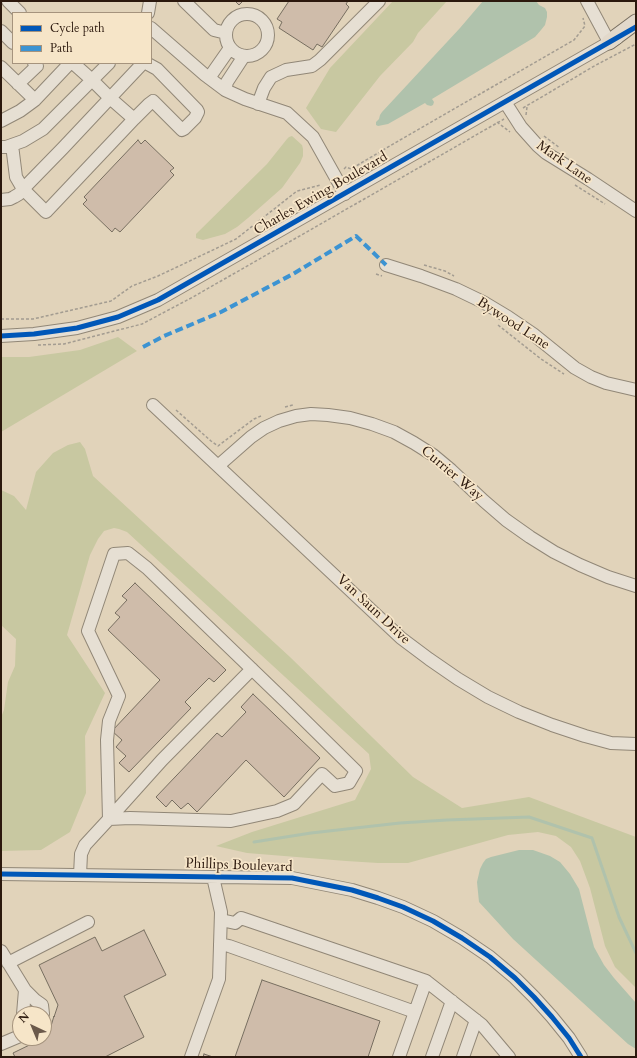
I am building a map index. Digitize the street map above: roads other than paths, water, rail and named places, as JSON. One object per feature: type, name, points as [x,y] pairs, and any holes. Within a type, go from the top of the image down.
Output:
[{"type":"main road","points":[[609,42],[636,22]]},
{"type":"street","points":[[8,1],[19,12]]},
{"type":"street","points":[[148,12],[150,1]]},
{"type":"street","points":[[184,1],[214,30],[226,33]]},
{"type":"street","points":[[258,104],[264,88],[271,76],[286,70],[312,66],[320,60],[379,1]]},
{"type":"street","points":[[587,1],[609,42]]},
{"type":"street","points":[[251,14],[263,21],[267,28],[268,35],[263,48],[258,53],[244,56],[238,54],[230,48],[227,43],[226,33],[228,26],[237,16],[251,14]]},
{"type":"street","name":"Charles Ewing Boulevard","points":[[1,336],[34,334],[77,328],[104,321],[138,309],[176,290],[636,27]]},
{"type":"street","points":[[152,29],[208,78],[225,90],[287,114],[313,137],[345,194]]},
{"type":"street","points":[[1,31],[12,42]]},
{"type":"street","points":[[208,78],[230,48]]},
{"type":"street","points":[[225,90],[227,82],[244,56]]},
{"type":"street","points":[[18,84],[37,66],[35,64]]},
{"type":"street","points":[[1,121],[20,111],[35,100],[70,64]]},
{"type":"street","points":[[72,64],[134,119]]},
{"type":"street","points":[[108,64],[43,129],[23,141],[6,146],[15,159],[16,177],[19,184],[46,212],[149,104],[153,102],[182,130],[195,118],[198,112],[197,110],[157,69],[148,64]]},
{"type":"street","points":[[1,200],[10,199],[19,194],[142,64]]},
{"type":"street","points":[[1,67],[35,100]]},
{"type":"street","name":"Mark Lane","points":[[505,102],[521,127],[546,153],[636,211]]},
{"type":"street","name":"Bywood Lane","points":[[384,270],[421,276],[456,289],[483,302],[508,317],[533,334],[575,368],[591,377],[606,383],[636,390]]},
{"type":"street","name":"Van Saun Drive","points":[[153,405],[401,638],[429,659],[458,679],[488,696],[507,706],[552,725],[611,743],[636,744]]},
{"type":"street","name":"Currier Way","points":[[218,466],[251,437],[264,428],[296,416],[311,414],[328,415],[350,418],[372,424],[394,432],[433,455],[506,520],[554,552],[608,577],[636,586]]},
{"type":"street","points":[[128,553],[147,568],[356,771],[349,783],[335,786],[322,774],[294,804],[277,812],[231,820],[109,819],[107,740],[109,721],[119,696],[88,631],[114,554],[128,553]]},
{"type":"street","points":[[80,875],[80,854],[85,845],[162,760],[252,669]]},
{"type":"street","name":"Phillips Boulevard","points":[[1,874],[292,878],[352,890],[378,898],[403,907],[433,921],[490,957],[515,978],[534,997],[569,1038],[581,1057]]},
{"type":"street","points":[[191,1057],[219,979],[221,912],[213,877]]},
{"type":"street","points":[[220,920],[234,923],[241,918],[426,981],[482,1025],[498,1052],[509,1057]]},
{"type":"street","points":[[8,963],[88,922]]},
{"type":"street","points":[[220,944],[415,1012]]},
{"type":"street","points":[[1,951],[25,990],[42,1006]]},
{"type":"street","points":[[399,1057],[426,981]]},
{"type":"street","points":[[24,1006],[25,990]]},
{"type":"street","points":[[432,1057],[452,1002]]},
{"type":"street","points":[[463,1057],[476,1020]]},
{"type":"street","points":[[1,1031],[4,1043]]},
{"type":"waterway","points":[[254,842],[311,833],[400,823],[529,817],[592,838],[619,917],[636,953]]}]
